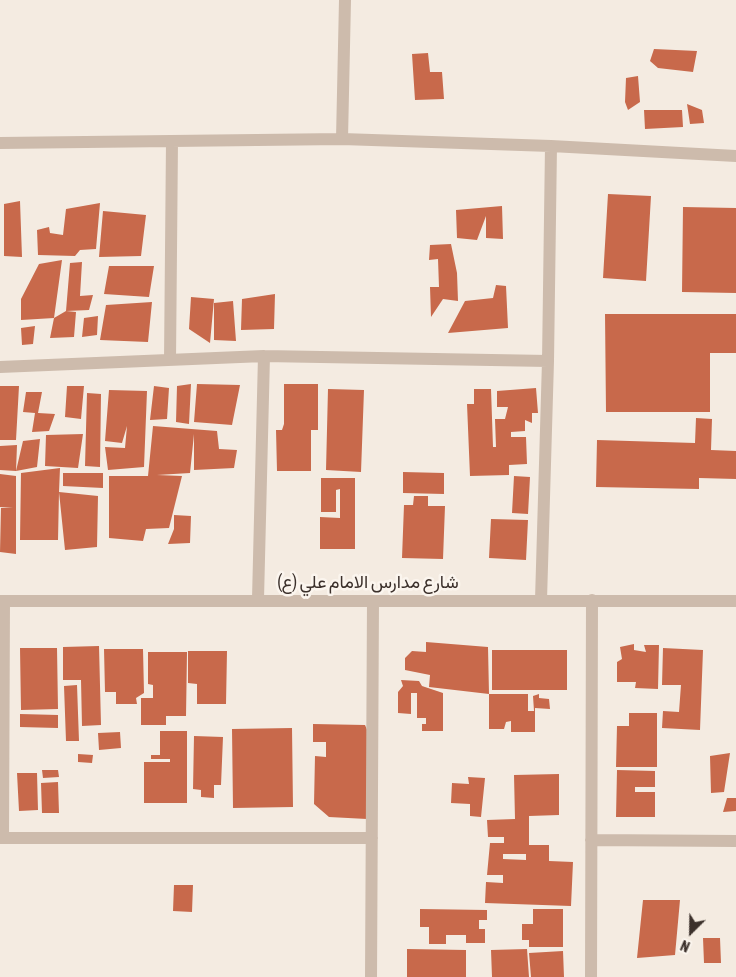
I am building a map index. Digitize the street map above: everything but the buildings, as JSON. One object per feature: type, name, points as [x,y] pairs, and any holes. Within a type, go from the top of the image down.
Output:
[{"type":"street","points":[[342,139],[344,0]]},
{"type":"street","points":[[0,143],[342,139],[551,146],[736,156]]},
{"type":"street","points":[[170,360],[172,141]]},
{"type":"street","points":[[541,600],[548,360],[551,146]]},
{"type":"street","points":[[0,367],[264,356],[548,360]]},
{"type":"street","points":[[258,599],[264,356]]},
{"type":"street","name":"شارع مدارس الامام علي (ع)","points":[[2,601],[258,599],[373,601],[736,601]]},
{"type":"street","points":[[591,977],[592,600]]},
{"type":"street","points":[[2,601],[2,838],[372,838]]},
{"type":"street","points":[[371,977],[373,601]]},
{"type":"street","points":[[591,840],[736,841]]}]
